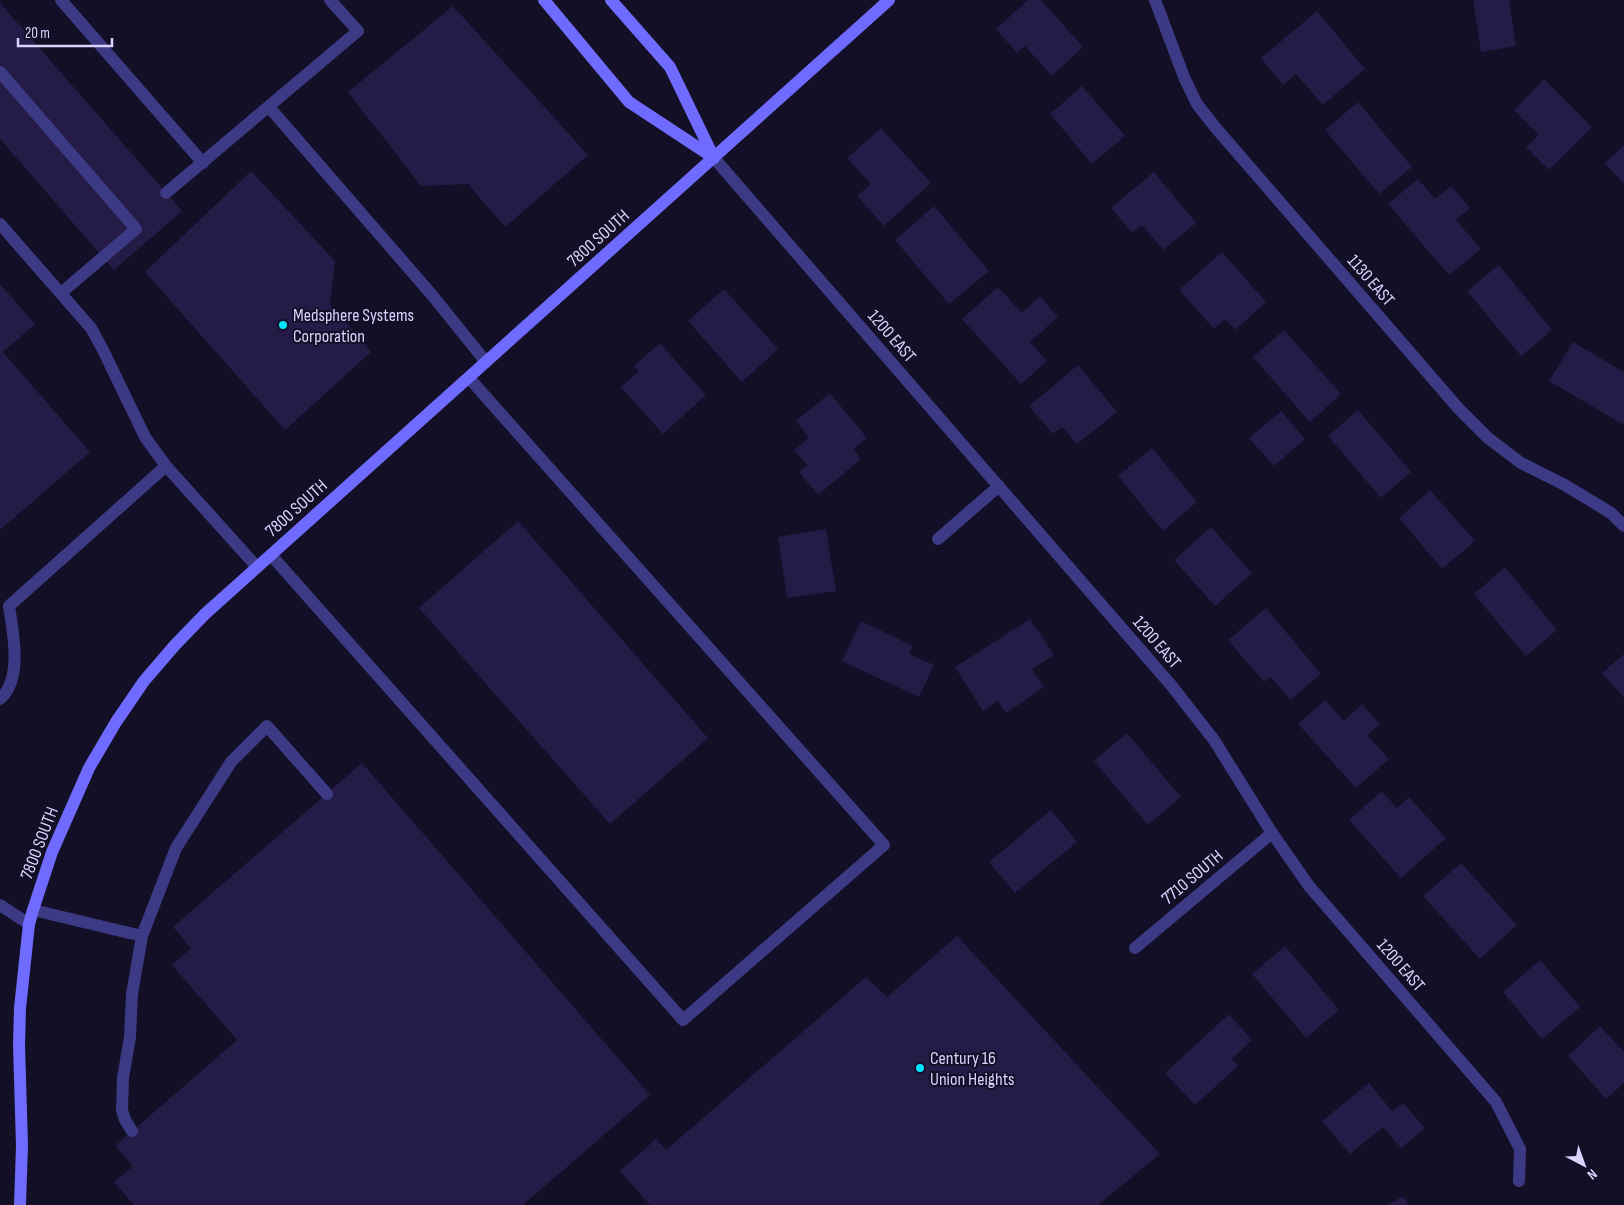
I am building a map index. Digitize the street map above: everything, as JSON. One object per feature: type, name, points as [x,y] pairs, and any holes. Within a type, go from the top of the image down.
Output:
[{"type":"main road","points":[[544,0],[629,102],[714,158]]},
{"type":"main road","points":[[610,0],[670,67],[714,158]]},
{"type":"main road","name":"7800 SOUTH","points":[[20,1205],[22,1146],[19,1045],[20,1008],[32,910],[52,852],[89,768],[116,722],[144,682],[174,645],[205,614],[890,0]]},
{"type":"street","points":[[61,0],[203,163]]},
{"type":"street","points":[[166,193],[358,31],[330,0]]},
{"type":"street","name":"1130 EAST","points":[[1155,0],[1184,77],[1197,104],[1459,409],[1488,438],[1521,463],[1563,484],[1612,513],[1624,526]]},
{"type":"street","points":[[0,72],[136,229],[62,293]]},
{"type":"street","points":[[269,108],[432,295],[486,362]]},
{"type":"street","name":"1200 EAST","points":[[714,158],[1171,685],[1214,740],[1272,833],[1310,886],[1496,1102],[1520,1150],[1519,1181]]},
{"type":"street","points":[[0,224],[91,328],[145,436],[166,466],[257,567]]},
{"type":"street","points":[[271,555],[684,1020],[884,845],[469,378]]},
{"type":"street","points":[[0,698],[5,694],[12,680],[15,658],[10,606],[166,466]]},
{"type":"street","points":[[938,539],[999,486]]},
{"type":"street","points":[[132,1131],[125,1120],[122,1110],[123,1078],[130,1037],[132,994],[142,936],[176,848],[231,762],[267,726],[327,794]]},
{"type":"street","name":"7710 SOUTH","points":[[1135,948],[1272,833]]},
{"type":"street","points":[[0,905],[29,924]]},
{"type":"street","points":[[32,910],[142,936]]},
{"type":"building","points":[[1028,0],[1041,0],[1083,47],[1052,76],[1025,46],[1017,53],[996,29]]},
{"type":"building","points":[[1473,0],[1509,0],[1516,46],[1481,52]]},
{"type":"building","points":[[0,3],[182,211],[114,270],[0,139]]},
{"type":"building","points":[[453,6],[588,155],[505,227],[468,184],[421,186],[348,92]]},
{"type":"building","points":[[1317,11],[1365,69],[1323,105],[1296,74],[1283,85],[1261,58]]},
{"type":"building","points":[[1544,79],[1592,127],[1549,170],[1526,147],[1539,135],[1514,110]]},
{"type":"building","points":[[1082,86],[1125,136],[1092,164],[1050,114]]},
{"type":"building","points":[[1358,102],[1412,167],[1379,194],[1325,130]]},
{"type":"building","points":[[881,128],[931,183],[884,226],[857,196],[871,184],[847,158]]},
{"type":"building","points":[[1624,145],[1624,184],[1605,163]]},
{"type":"building","points":[[251,171],[335,261],[330,304],[371,352],[285,430],[145,272]]},
{"type":"building","points":[[1154,172],[1196,223],[1163,250],[1142,225],[1132,233],[1111,208]]},
{"type":"building","points":[[1418,179],[1435,199],[1451,186],[1470,208],[1456,220],[1481,249],[1449,275],[1388,204]]},
{"type":"building","points":[[934,206],[989,271],[949,304],[895,240]]},
{"type":"building","points":[[1222,252],[1266,302],[1235,330],[1225,319],[1214,329],[1179,290]]},
{"type":"building","points":[[1499,265],[1552,330],[1521,356],[1467,291]]},
{"type":"building","points":[[0,284],[35,324],[3,352],[90,452],[0,530]]},
{"type":"building","points":[[998,287],[1022,313],[1040,296],[1058,317],[1030,342],[1047,361],[1021,384],[962,319]]},
{"type":"building","points":[[724,289],[778,349],[742,382],[688,321]]},
{"type":"building","points":[[1284,330],[1341,394],[1310,422],[1253,357]]},
{"type":"building","points":[[1573,342],[1624,372],[1624,425],[1549,381]]},
{"type":"building","points":[[660,343],[706,395],[663,434],[621,387],[639,371],[634,366]]},
{"type":"building","points":[[1078,365],[1117,412],[1077,444],[1062,427],[1053,434],[1029,406]]},
{"type":"building","points":[[830,393],[867,438],[853,449],[861,459],[818,495],[799,472],[807,465],[794,450],[809,438],[796,421]]},
{"type":"building","points":[[1358,410],[1411,472],[1381,498],[1328,436]]},
{"type":"building","points":[[1281,411],[1305,439],[1274,466],[1249,438]]},
{"type":"building","points":[[1152,448],[1197,502],[1163,531],[1118,476]]},
{"type":"building","points":[[1430,490],[1475,541],[1442,569],[1399,518]]},
{"type":"building","points":[[518,521],[708,738],[610,824],[419,608]]},
{"type":"building","points":[[1211,527],[1252,573],[1215,606],[1174,560]]},
{"type":"building","points":[[826,529],[836,591],[787,598],[778,537]]},
{"type":"building","points":[[1505,567],[1557,630],[1526,656],[1474,594]]},
{"type":"building","points":[[1266,608],[1321,674],[1290,700],[1271,677],[1264,682],[1228,640]]},
{"type":"building","points":[[1030,619],[1054,655],[1032,669],[1044,687],[1006,713],[998,701],[983,711],[955,667]]},
{"type":"building","points":[[861,621],[913,646],[909,654],[934,665],[919,697],[842,661]]},
{"type":"building","points":[[1624,654],[1624,698],[1602,673]]},
{"type":"building","points":[[1325,700],[1344,721],[1362,704],[1380,724],[1367,735],[1389,759],[1356,788],[1298,724]]},
{"type":"building","points":[[1127,733],[1181,797],[1148,825],[1094,761]]},
{"type":"building","points":[[362,763],[650,1095],[523,1205],[134,1205],[114,1182],[133,1166],[115,1146],[237,1040],[172,965],[191,948],[173,927]]},
{"type":"building","points":[[1382,791],[1397,808],[1409,797],[1446,838],[1401,878],[1349,820]]},
{"type":"building","points":[[1051,810],[1077,842],[1015,893],[989,862]]},
{"type":"building","points":[[1461,863],[1517,925],[1480,959],[1423,896]]},
{"type":"building","name":"Century 16 Union Heights","points":[[957,936],[1160,1154],[1098,1205],[650,1205],[620,1171],[656,1139],[666,1150],[866,977],[887,997]]},
{"type":"building","points":[[1285,946],[1339,1010],[1306,1038],[1252,974]]},
{"type":"building","points":[[1540,960],[1580,1007],[1542,1039],[1503,992]]},
{"type":"building","points":[[1229,1014],[1252,1040],[1232,1059],[1238,1066],[1195,1105],[1165,1073]]},
{"type":"building","points":[[1600,1026],[1624,1052],[1624,1083],[1606,1099],[1568,1056]]},
{"type":"building","points":[[1369,1083],[1392,1111],[1403,1103],[1425,1128],[1401,1148],[1383,1127],[1350,1154],[1322,1121]]},
{"type":"building","points":[[1403,1196],[1408,1205],[1388,1205]]},
{"type":"place","name":"Medsphere Systems Corporation","points":[[283,325]]},
{"type":"place","name":"Century 16 Union Heights","points":[[920,1068]]}]
